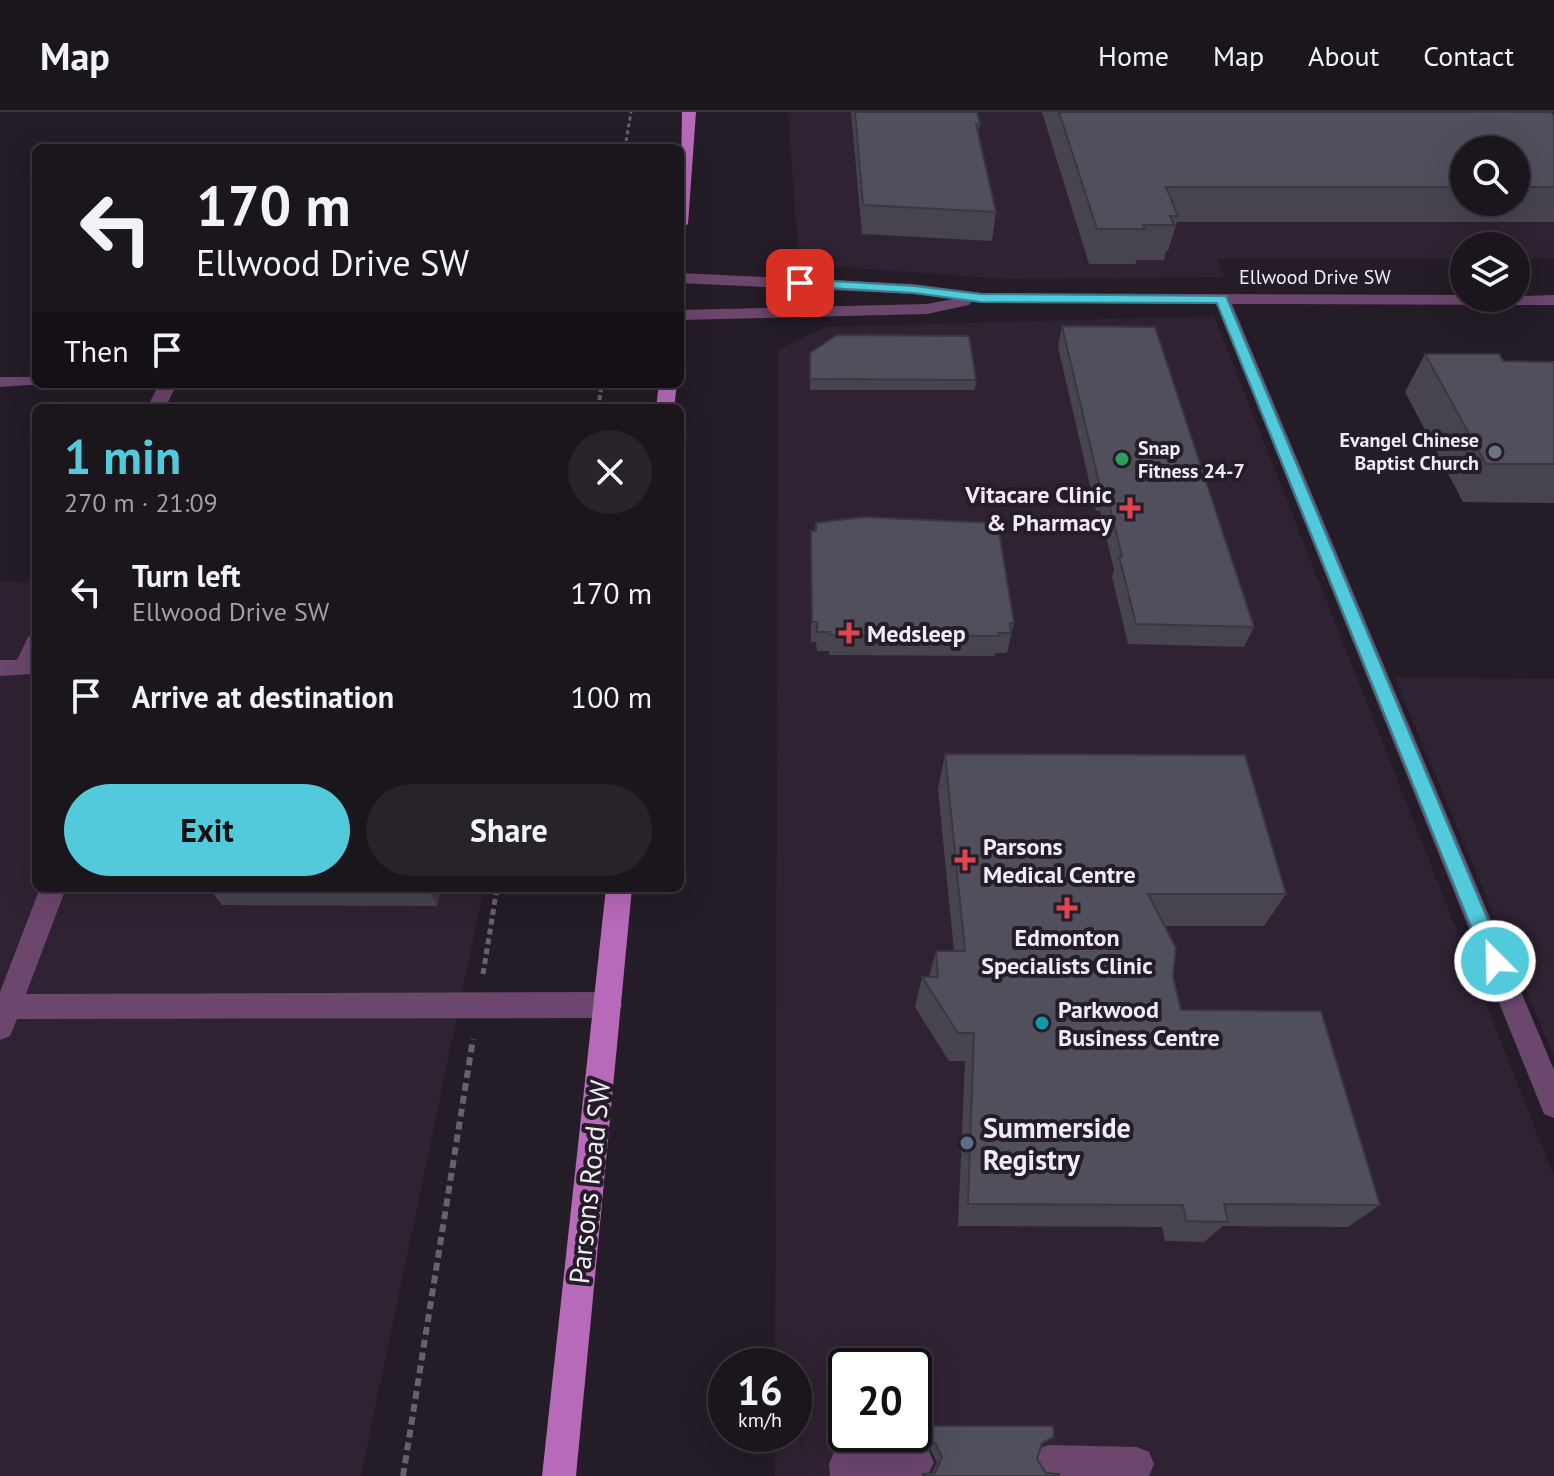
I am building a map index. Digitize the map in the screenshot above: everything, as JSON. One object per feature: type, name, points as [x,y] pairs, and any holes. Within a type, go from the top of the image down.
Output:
[{"type":"main road","points":[[684,174],[689,112]]},
{"type":"main road","name":"Parsons Road SW","points":[[559,1476],[619,892]]},
{"type":"street","name":"Ellwood Drive SW","points":[[684,278],[914,289],[981,298],[1554,300]]},
{"type":"street","name":"Ellwood Drive SW","points":[[684,315],[927,309],[981,298]]},
{"type":"street","points":[[1222,299],[1554,1104]]},
{"type":"street","points":[[0,382],[32,382]]},
{"type":"street","points":[[0,668],[24,668],[32,651]]},
{"type":"street","points":[[51,892],[3,1013],[608,1005]]},
{"type":"street","points":[[1048,1462],[1137,1464]]},
{"type":"street","points":[[847,1476],[846,1464],[917,1463]]},
{"type":"path","points":[[626,144],[631,112]]},
{"type":"path","points":[[488,942],[496,892]]},
{"type":"path","points":[[403,1476],[462,1089],[469,1067]]},
{"type":"shaded area","points":[[788,112],[1532,112],[1554,136],[1554,259],[1530,259],[1530,232],[1450,232],[1450,259],[1217,259],[1224,277],[1006,279],[799,264]]},
{"type":"shaded area","points":[[1214,316],[1554,1176],[1554,1476],[775,1476],[775,1452],[812,1452],[812,1348],[775,1348],[778,349],[826,327]]},
{"type":"shaded area","points":[[32,581],[32,892],[483,892],[361,1476],[0,1476],[0,582]]},
{"type":"shaded area","points":[[1394,677],[1554,679],[1554,1057]]},
{"type":"building","points":[[855,112],[977,112],[980,124],[976,124],[996,212],[863,205]]},
{"type":"building","points":[[1059,112],[1551,112],[1554,116],[1554,187],[1530,187],[1530,136],[1450,136],[1450,187],[1166,187],[1178,216],[1170,216],[1174,225],[1143,225],[1145,229],[1097,229]]},
{"type":"building","points":[[1062,326],[1155,327],[1254,627],[1136,624],[1106,491],[1101,491]]},
{"type":"building","points":[[837,335],[969,336],[976,380],[810,379],[810,353]]},
{"type":"building","points":[[1425,354],[1499,354],[1503,361],[1554,362],[1554,464],[1486,464]]},
{"type":"building","points":[[863,517],[994,523],[996,532],[999,532],[1014,623],[1010,623],[1011,633],[998,633],[999,636],[830,635],[830,632],[817,632],[817,622],[812,622],[811,531],[816,531],[816,523]]},
{"type":"building","name":"Parkwood Business Centre","points":[[945,754],[1245,755],[1286,894],[1148,894],[1176,948],[1173,977],[1181,1010],[1321,1011],[1380,1205],[1224,1204],[1228,1222],[1186,1221],[1183,1205],[968,1204],[974,1033],[958,1033],[922,977],[938,977],[936,951],[965,951]]},
{"type":"building","points":[[932,1426],[1053,1426],[1054,1437],[1042,1443],[1037,1459],[1046,1473],[1059,1476],[923,1476],[935,1473],[942,1457],[932,1442]]},
{"type":"place","name":"Evangel Chinese Baptist Church","points":[[1495,452]]},
{"type":"place","name":"Snap Fitness 24-7","points":[[1122,459]]},
{"type":"place","name":"Vitacare Clinic & Pharmacy","points":[[1130,508]]},
{"type":"place","name":"Medsleep","points":[[849,633]]},
{"type":"place","name":"Parsons Medical Centre","points":[[965,860]]},
{"type":"place","name":"Edmonton Specialists Clinic","points":[[1067,908]]},
{"type":"place","name":"Parkwood Business Centre","points":[[1042,1023]]},
{"type":"place","name":"Summerside Registry","points":[[967,1143]]},
{"type":"route","points":[[800,283],[914,289],[981,298],[1222,299],[1495,961]]}]
